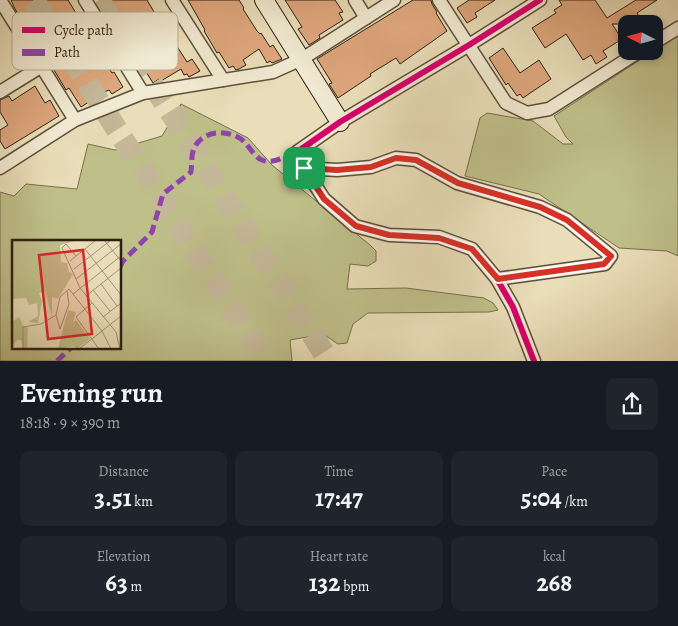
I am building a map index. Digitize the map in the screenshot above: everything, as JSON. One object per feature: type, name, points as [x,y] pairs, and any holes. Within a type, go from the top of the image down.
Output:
[{"type":"street","points":[[0,0],[12,19]]},
{"type":"street","points":[[85,0],[92,12]]},
{"type":"street","points":[[172,0],[223,80]]},
{"type":"street","points":[[264,0],[340,122]]},
{"type":"street","points":[[355,0],[366,18]]},
{"type":"street","points":[[0,168],[75,120],[143,94],[273,72],[302,59],[394,0]]},
{"type":"street","points":[[440,0],[506,103],[527,113],[549,109],[626,60]]},
{"type":"street","points":[[534,361],[512,307],[498,279],[472,249],[439,238],[389,235],[356,226],[324,199],[304,168],[297,152],[340,122],[469,46],[540,0]]},
{"type":"street","points":[[663,37],[678,28]]},
{"type":"street","points":[[0,92],[36,70]]},
{"type":"street","points":[[44,70],[75,120]]},
{"type":"street","points":[[128,70],[143,94]]},
{"type":"street","points":[[304,168],[337,170],[371,167],[396,158],[416,160],[458,183],[540,207],[567,220],[611,256],[604,264],[498,279]]},
{"type":"green space","points":[[678,35],[678,256],[667,251],[619,248],[539,194],[465,176],[480,118],[487,113],[533,121],[563,144],[573,144],[566,137],[554,116],[640,60],[663,60],[663,45]]},
{"type":"green space","points":[[181,104],[248,138],[272,165],[376,251],[376,261],[368,266],[350,264],[347,289],[406,288],[484,298],[493,303],[498,310],[489,312],[368,313],[353,324],[347,343],[338,344],[323,334],[290,340],[292,361],[0,361],[0,192],[14,196],[26,184],[77,189],[88,144],[115,150],[162,136]]},
{"type":"building","points":[[11,0],[68,0],[75,12],[17,12]]},
{"type":"building","points":[[102,0],[147,0],[154,12],[105,12],[103,8],[106,7]]},
{"type":"building","points":[[188,0],[239,0],[257,31],[261,33],[270,47],[273,45],[282,59],[267,63],[259,49],[243,60],[246,65],[236,70],[233,66],[229,68],[219,52],[217,53]]},
{"type":"building","points":[[285,0],[335,0],[343,12],[339,13],[343,20],[319,35],[320,38],[309,45],[298,29],[302,27]]},
{"type":"building","points":[[413,0],[431,0],[436,13],[447,31],[400,64],[396,58],[370,74],[371,76],[338,98],[329,84],[332,83],[317,59]]},
{"type":"building","points":[[469,0],[495,0],[475,13],[477,17],[467,23],[457,8]]},
{"type":"building","points":[[559,0],[595,0],[607,18],[636,0],[657,0],[637,13],[638,15],[618,15],[618,24],[612,24],[618,33],[618,42],[603,51],[607,57],[596,64],[591,55],[583,60],[566,34],[545,48],[532,28],[556,13],[554,10],[562,5]]},
{"type":"building","points":[[178,48],[187,62],[192,59],[200,71],[189,77],[187,74],[184,75],[181,69],[161,81],[159,79],[153,83],[145,70],[178,70]]},
{"type":"building","points":[[503,48],[520,73],[539,60],[551,79],[523,98],[520,94],[517,96],[508,83],[506,85],[489,58]]},
{"type":"building","points":[[54,70],[110,70],[112,73],[114,72],[123,87],[112,94],[109,90],[104,92],[81,107],[69,88],[66,90]]},
{"type":"building","points":[[35,86],[45,103],[50,100],[59,116],[5,149],[0,141],[0,130],[8,125],[0,112],[0,100],[9,96],[12,101]]},
{"type":"tunnel","points":[[34,0],[42,12]]},
{"type":"tunnel","points":[[99,0],[107,12]]},
{"type":"tunnel","points":[[79,70],[265,361]]},
{"type":"tunnel","points":[[144,70],[329,361]]},
{"type":"marked path","points":[[121,265],[152,232],[163,194],[191,172],[194,148],[203,138],[215,133],[235,136],[244,141],[257,157],[264,161],[278,160],[297,152]]},
{"type":"marked path","points":[[57,361],[71,348]]},
{"type":"cycle path","points":[[534,361],[513,307],[497,279],[472,249],[439,237],[389,235],[355,226],[324,199],[304,168],[297,152],[340,122],[540,0]]},
{"type":"cycle path","points":[[304,168],[337,170],[371,167],[396,158],[416,160],[457,183],[540,207],[567,220],[611,256],[605,264],[497,279]]},
{"type":"route","points":[[396,158],[416,160],[458,183],[540,207],[567,220],[611,256],[604,264],[498,279],[472,249],[439,238],[389,235],[356,226],[324,199],[304,168],[337,170],[371,167],[396,158]]}]
